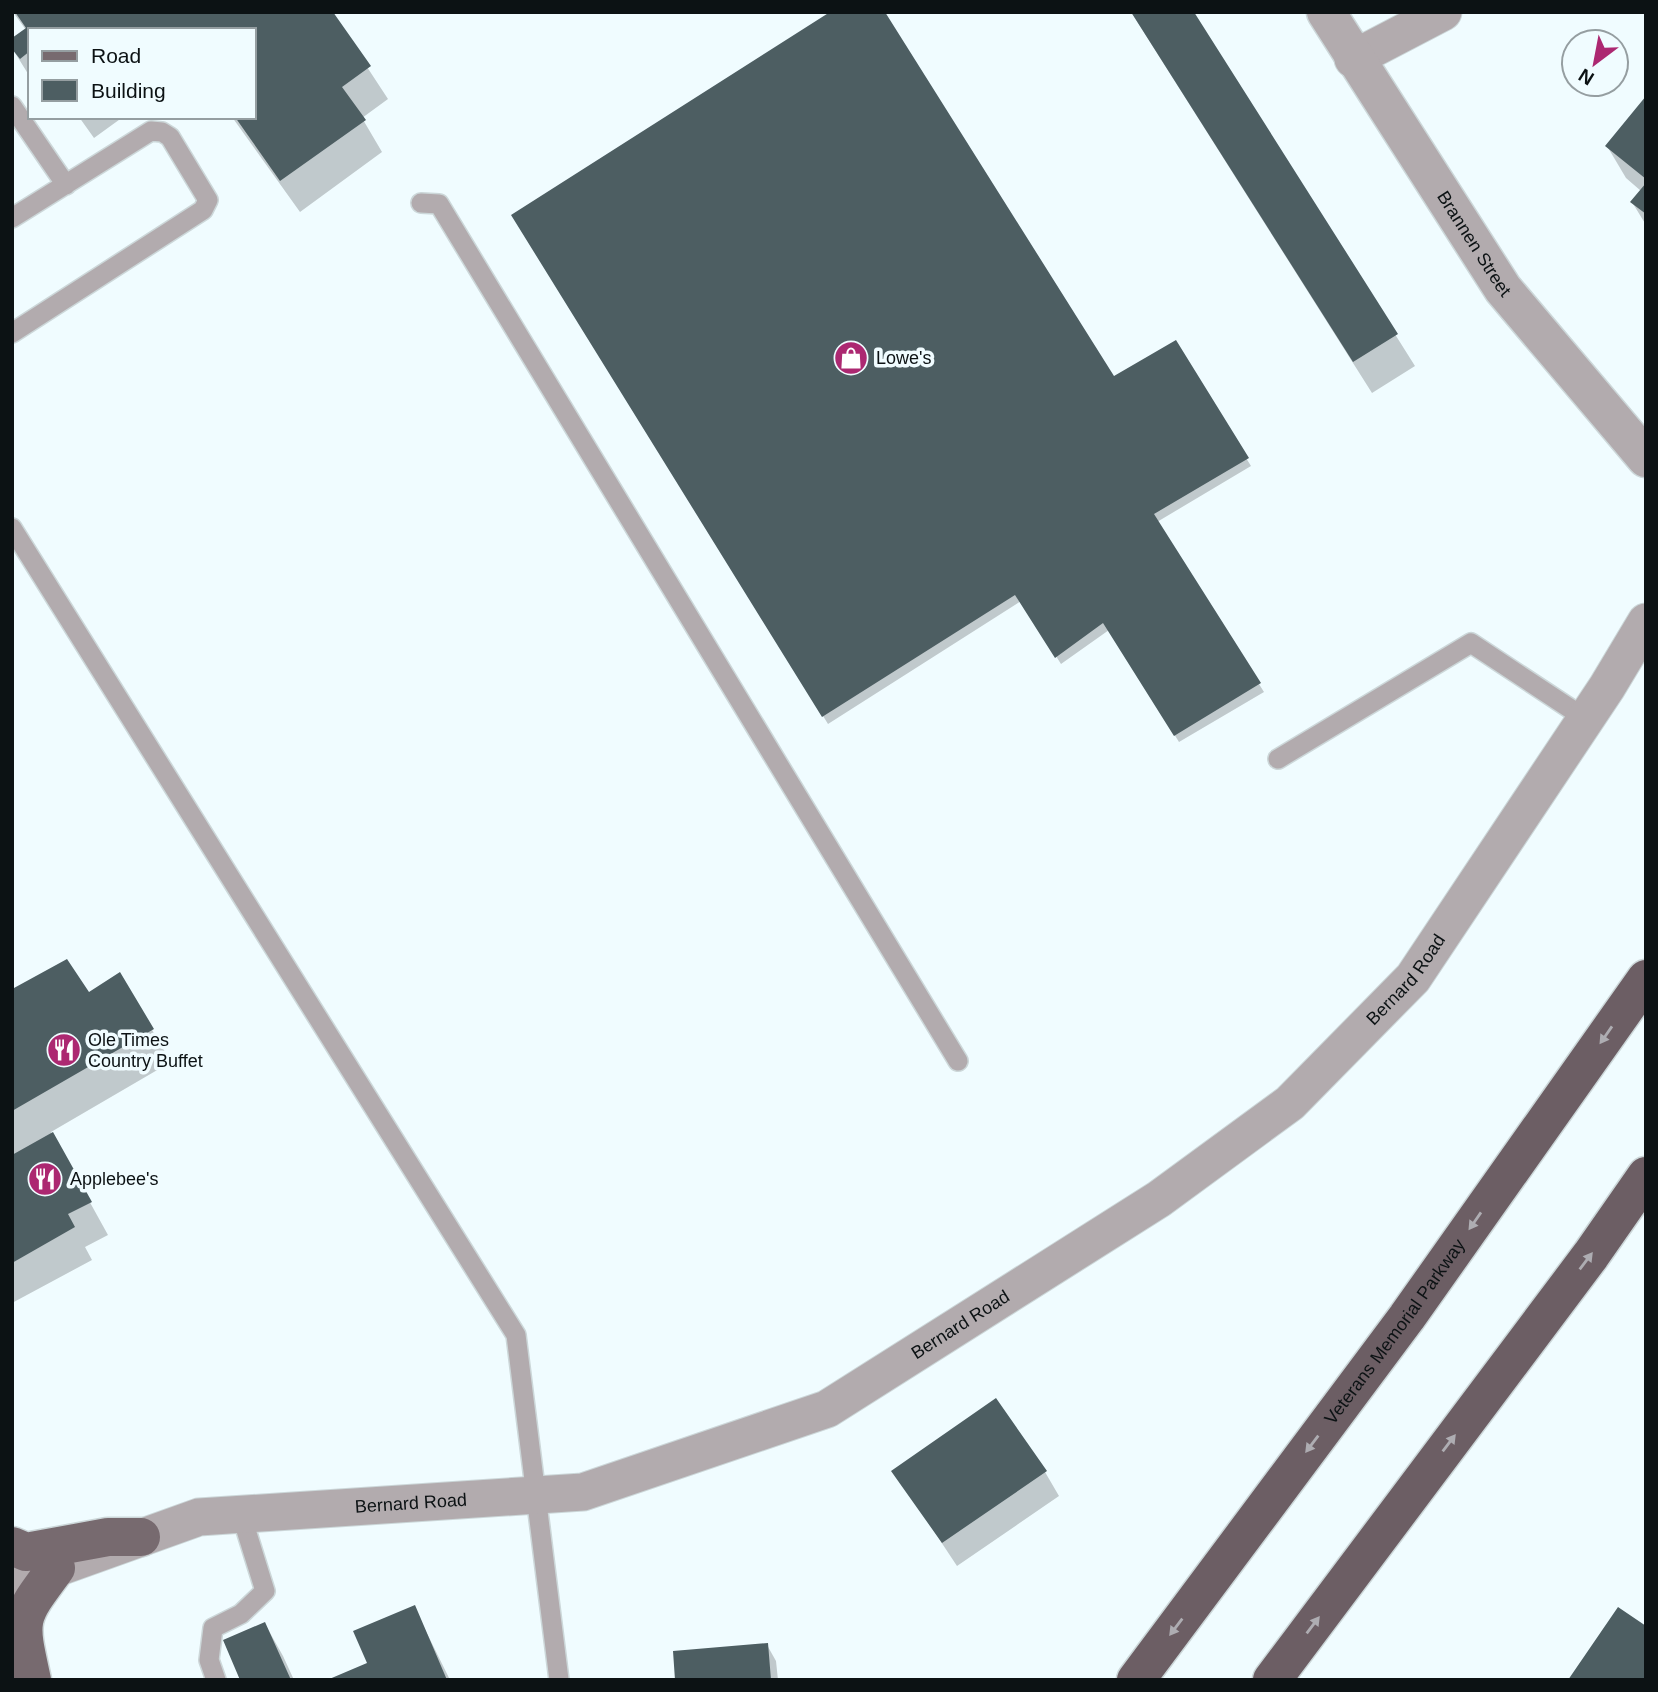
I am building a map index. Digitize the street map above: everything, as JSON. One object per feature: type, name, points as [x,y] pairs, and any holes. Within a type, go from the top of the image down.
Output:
[{"type":"highway","name":"Veterans Memorial Parkway","points":[[1136,1680],[1407,1317],[1646,979]]},
{"type":"highway","points":[[1272,1680],[1591,1255],[1646,1176]]},
{"type":"main road","points":[[12,1546],[26,1552],[108,1537],[141,1537]]},
{"type":"main road","points":[[32,1680],[21,1634],[25,1609],[56,1568]]},
{"type":"street","name":"Brannen Street","points":[[1326,12],[1353,59],[1503,289],[1646,457]]},
{"type":"street","points":[[1353,59],[1443,12]]},
{"type":"street","name":"Bernard Road","points":[[12,1584],[200,1517],[583,1492],[827,1409],[1159,1199],[1290,1102],[1413,978],[1586,719],[1646,622]]},
{"type":"lane","points":[[13,108],[66,185]]},
{"type":"lane","points":[[12,218],[151,131],[162,132],[170,137],[208,200],[207,205],[12,333]]},
{"type":"lane","points":[[421,203],[439,204],[958,1061]]},
{"type":"lane","points":[[12,528],[516,1335],[559,1680]]},
{"type":"lane","points":[[1278,759],[1471,643],[1586,719]]},
{"type":"lane","points":[[216,1680],[209,1660],[213,1628],[241,1614],[265,1591],[241,1514]]},
{"type":"building","points":[[15,12],[333,12],[371,66],[342,87],[366,120],[280,181],[236,119],[256,119],[256,28],[28,28],[28,53],[20,59],[12,49],[12,38],[26,28]]},
{"type":"building","name":"Lowe's","points":[[830,12],[885,12],[1114,376],[1176,340],[1249,458],[1154,514],[1261,683],[1174,736],[1103,623],[1055,658],[1015,595],[822,717],[511,215]]},
{"type":"building","points":[[1131,12],[1194,12],[1398,334],[1353,362]]},
{"type":"building","points":[[1646,96],[1646,179],[1605,146]]},
{"type":"building","points":[[1646,183],[1646,214],[1630,202]]},
{"type":"building","name":"Ole Times Country Buffet","points":[[67,959],[89,992],[120,972],[154,1029],[12,1111],[12,985],[14,988]]},
{"type":"building","name":"Applebee's","points":[[53,1132],[92,1202],[68,1214],[75,1227],[12,1263],[12,1155]]},
{"type":"building","points":[[996,1398],[1047,1471],[942,1543],[891,1471]]},
{"type":"building","points":[[415,1605],[447,1680],[327,1680],[367,1663],[353,1631]]},
{"type":"building","points":[[1618,1607],[1646,1626],[1646,1680],[1568,1680]]},
{"type":"building","points":[[265,1622],[291,1680],[240,1680],[223,1640]]},
{"type":"building","points":[[768,1643],[771,1680],[675,1680],[673,1651]]},
{"type":"place","name":"Lowe's","points":[[851,358]]},
{"type":"place","name":"Ole Times Country Buffet","points":[[64,1050]]},
{"type":"place","name":"Applebee's","points":[[45,1179]]}]
